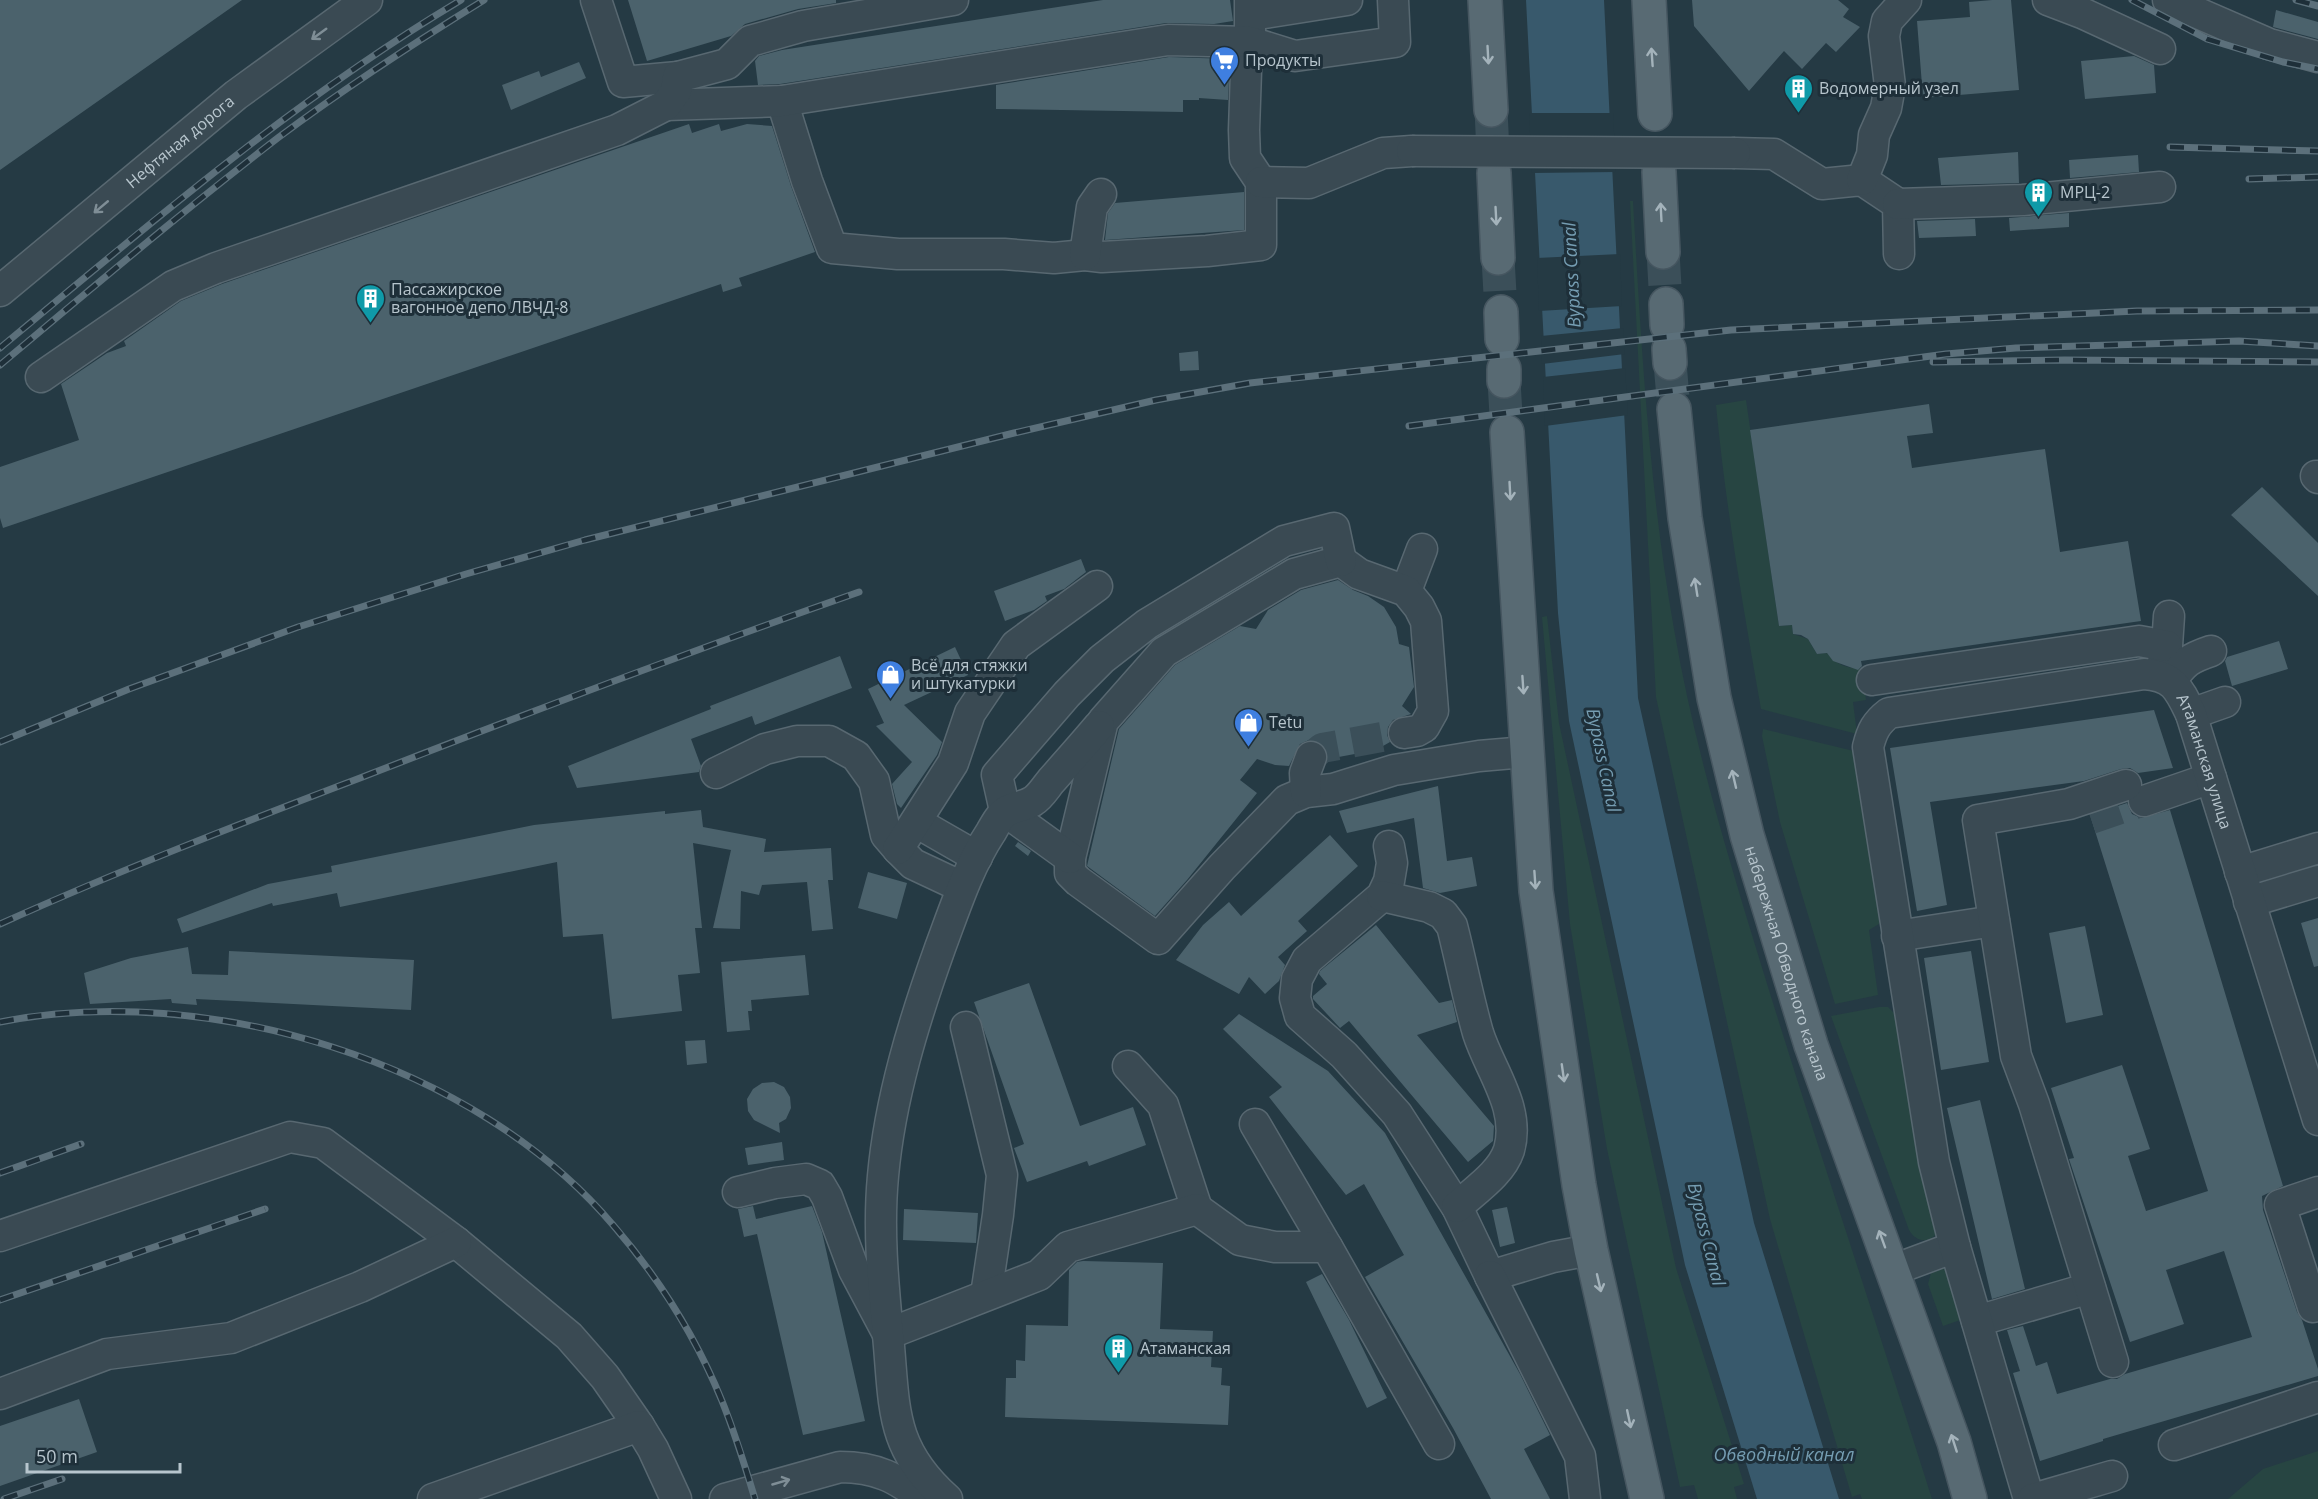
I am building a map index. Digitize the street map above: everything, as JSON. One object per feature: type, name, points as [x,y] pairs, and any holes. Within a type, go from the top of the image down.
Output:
[{"type":"main road","points":[[1485,0],[1491,110]]},
{"type":"main road","points":[[1649,0],[1655,114]]},
{"type":"main road","points":[[1659,171],[1663,252]]},
{"type":"main road","points":[[1494,173],[1498,258]]},
{"type":"main road","name":"набережная Обводного канала","points":[[1674,409],[1685,518],[1714,698],[1747,836],[1811,1046],[1954,1442],[1970,1499]]},
{"type":"main road","points":[[1507,432],[1536,891],[1577,1173],[1591,1250],[1647,1499]]},
{"type":"street","name":"Нефтяная дорога","points":[[0,291],[236,95],[367,0]]},
{"type":"street","points":[[596,0],[623,82],[678,77],[727,64],[750,41],[803,26],[953,0]]},
{"type":"street","points":[[42,377],[173,286],[216,268],[617,130],[666,105],[782,101],[1168,40],[1251,19],[1347,0]]},
{"type":"street","points":[[1251,19],[1295,56],[1395,42],[1393,0]]},
{"type":"street","points":[[1862,180],[1872,155],[1874,135],[1886,108],[1890,86],[1884,36],[1887,21],[1906,0]]},
{"type":"street","points":[[2048,0],[2082,13],[2160,50]]},
{"type":"street","points":[[2168,0],[2269,44],[2318,57]]},
{"type":"street","points":[[782,101],[807,181],[832,248],[898,254],[1004,254],[1054,258],[1085,255],[1102,257],[1137,255],[1261,245],[1261,182],[1245,158],[1243,110],[1251,19]]},
{"type":"street","points":[[666,105],[676,92],[678,77]]},
{"type":"street","points":[[1261,182],[1309,183],[1383,153],[1412,150],[1774,154],[1822,184],[1862,180],[1898,204],[2023,200],[2160,187]]},
{"type":"street","points":[[1085,255],[1092,207],[1101,194]]},
{"type":"street","points":[[1898,204],[1899,254]]},
{"type":"street","points":[[947,1499],[922,1474],[910,1457],[899,1430],[894,1404],[883,1287],[881,1236],[883,1176],[904,1059],[924,993],[962,887],[991,834],[997,775],[1067,694],[1102,659],[1147,624],[1284,541],[1334,528],[1341,561],[1359,574],[1406,591],[1419,607],[1426,621],[1433,711],[1424,727],[1417,731],[1404,733]]},
{"type":"street","points":[[1406,591],[1422,549]]},
{"type":"street","points":[[991,834],[1034,801],[1164,652],[1294,574],[1341,561]]},
{"type":"street","points":[[898,849],[952,763],[970,713],[1016,645],[1097,586]]},
{"type":"street","points":[[2166,678],[2169,616]]},
{"type":"street","points":[[1872,680],[2139,641],[2167,646]]},
{"type":"street","points":[[2112,1476],[2031,1499],[1955,1247],[1934,1162],[1868,747],[1878,721],[1889,713],[2144,674],[2166,678],[2191,658],[2211,651]]},
{"type":"street","name":"Атаманская улица","points":[[2166,678],[2182,695],[2191,714],[2249,902],[2314,1092]]},
{"type":"street","points":[[2191,714],[2226,702]]},
{"type":"street","points":[[1103,721],[1070,858],[1070,873],[1078,882],[1158,939],[1222,867],[1287,800],[1306,792],[1333,789],[1394,770],[1479,756],[1526,752]]},
{"type":"street","points":[[716,773],[765,749],[797,741],[829,741],[856,756],[874,781],[886,835],[898,849],[914,864],[962,887]]},
{"type":"street","points":[[1306,792],[1305,773],[1311,758]]},
{"type":"street","points":[[2113,1362],[2034,1104],[2016,1056],[1978,820],[2211,778]]},
{"type":"street","points":[[916,822],[991,834],[1070,858]]},
{"type":"street","points":[[1389,846],[1392,863],[1389,881],[1382,896],[1307,960],[1297,979],[1295,998],[1300,1016],[1344,1055],[1397,1114],[1457,1207],[1580,1456],[1585,1499]]},
{"type":"street","points":[[2240,872],[2318,848]]},
{"type":"street","points":[[2249,902],[2318,881]]},
{"type":"street","points":[[1382,896],[1429,908],[1443,914],[1452,926],[1478,1032],[1489,1064],[1501,1084],[1509,1109],[1511,1133],[1508,1151],[1499,1168],[1457,1207]]},
{"type":"street","points":[[1897,936],[1994,921]]},
{"type":"street","points":[[966,1027],[1002,1174],[986,1295]]},
{"type":"street","points":[[1128,1066],[1163,1106],[1197,1209],[1240,1240],[1275,1247],[1327,1247]]},
{"type":"street","points":[[1255,1124],[1439,1444]]},
{"type":"street","points":[[0,1236],[290,1137],[323,1143],[456,1242],[569,1336],[605,1377],[639,1426],[653,1449],[676,1499]]},
{"type":"street","points":[[738,1192],[775,1183],[806,1179],[820,1185],[827,1197],[854,1270],[888,1334]]},
{"type":"street","points":[[2310,1308],[2280,1204],[2318,1192]]},
{"type":"street","points":[[888,1334],[1039,1275],[1068,1247],[1197,1209]]},
{"type":"street","points":[[0,1394],[107,1354],[231,1338],[360,1287],[456,1242]]},
{"type":"street","points":[[1893,1270],[1955,1247]]},
{"type":"street","points":[[1490,1276],[1553,1257],[1591,1250]]},
{"type":"street","points":[[1977,1321],[2090,1288]]},
{"type":"street","points":[[2174,1445],[2318,1397]]},
{"type":"street","points":[[433,1499],[639,1426]]},
{"type":"street","points":[[725,1499],[840,1467],[877,1450],[891,1440],[899,1430]]},
{"type":"street","points":[[899,1430],[943,1482],[962,1499]]},
{"type":"street","points":[[840,1467],[858,1467],[886,1474],[926,1499]]},
{"type":"green space","points":[[1630,201],[1633,201],[1643,362],[1658,523],[1682,673],[1702,760],[1725,846],[1764,974],[1932,1499],[1862,1499],[1860,1494],[1852,1497],[1770,1219],[1656,697]]},
{"type":"green space","points":[[1746,400],[1779,626],[1792,625],[1793,634],[1808,639],[1817,654],[1827,653],[1842,665],[1862,669],[1866,700],[1853,702],[1857,734],[1761,709],[1741,595],[1716,405]]},
{"type":"green space","points":[[1547,616],[1559,723],[1676,1268],[1744,1484],[1734,1487],[1737,1499],[1698,1499],[1694,1485],[1680,1487],[1607,1149],[1570,924],[1542,617]]},
{"type":"green space","points":[[1763,729],[1858,752],[1882,915],[1879,924],[1869,930],[1878,995],[1835,1004],[1780,822],[1762,736]]},
{"type":"green space","points":[[1888,1007],[1898,1017],[1937,1233],[1926,1240],[1915,1237],[1909,1230],[1831,1016]]},
{"type":"green space","points":[[1943,1269],[1949,1270],[1966,1318],[1943,1326],[1928,1284],[1931,1273]]},
{"type":"green space","points":[[2318,1451],[2318,1499],[2228,1499],[2263,1469]]},
{"type":"water","name":"Обводный канал","points":[[1526,0],[1604,0],[1638,698],[1754,1223],[1839,1499],[1757,1499],[1685,1265],[1569,721],[1558,613]]},
{"type":"pier","points":[[1529,113],[1613,113],[1616,172],[1532,173]]},
{"type":"pier","points":[[1620,254],[1622,306],[1539,311],[1537,258]]},
{"type":"pier","points":[[1623,328],[1625,354],[1542,364],[1541,336]]},
{"type":"pier","points":[[1625,368],[1628,415],[1545,426],[1543,377]]},
{"type":"building","points":[[0,0],[242,0],[0,170]]},
{"type":"building","points":[[628,0],[836,0],[836,3],[798,9],[745,24],[731,36],[647,61]]},
{"type":"building","points":[[1103,0],[1230,0],[1233,21],[1214,24],[1166,23],[780,84],[758,85],[755,61],[759,56],[782,50]]},
{"type":"building","points":[[1692,0],[1838,0],[1849,9],[1843,17],[1860,27],[1836,52],[1826,43],[1802,69],[1784,51],[1749,91],[1694,26]]},
{"type":"building","points":[[2011,0],[2019,90],[1923,98],[1917,21],[1970,17],[1969,2]]},
{"type":"building","points":[[2276,10],[2318,22],[2318,39],[2273,27]]},
{"type":"building","points":[[2134,56],[2154,65],[2156,93],[2085,99],[2081,61]]},
{"type":"building","points":[[1169,57],[1230,59],[1228,100],[1199,98],[1199,100],[1183,100],[1183,112],[996,109],[996,85]]},
{"type":"building","points":[[579,62],[586,78],[511,110],[502,85],[539,71],[541,77]]},
{"type":"building","name":"Пассажирское вагонное депо ЛВЧД-8","points":[[689,124],[692,133],[719,124],[721,131],[747,124],[772,126],[815,252],[739,278],[742,286],[723,292],[721,284],[3,528],[0,518],[0,467],[79,440],[61,384],[107,353],[126,346],[124,341],[181,301],[222,284]]},
{"type":"building","points":[[2018,152],[2019,183],[1941,185],[1938,158]]},
{"type":"building","points":[[2138,155],[2139,172],[2070,178],[2069,160]]},
{"type":"building","points":[[1244,192],[1244,230],[1105,240],[1108,213],[1115,203]]},
{"type":"building","points":[[2069,213],[2069,227],[2010,231],[2009,218]]},
{"type":"building","points":[[1975,219],[1976,236],[1919,238],[1917,221]]},
{"type":"building","points":[[1198,351],[1199,370],[1180,371],[1179,353]]},
{"type":"building","points":[[1929,404],[1933,433],[1907,436],[1912,468],[2045,449],[2060,552],[2128,541],[2141,621],[1861,661],[1862,666],[1858,670],[1833,661],[1827,653],[1817,654],[1808,639],[1793,634],[1792,625],[1779,626],[1750,430]]},
{"type":"building","points":[[2262,487],[2318,543],[2318,596],[2231,515]]},
{"type":"building","points":[[1081,559],[1086,572],[1064,589],[1045,596],[1047,601],[1034,610],[1005,621],[994,591]]},
{"type":"building","points":[[1338,580],[1384,607],[1396,627],[1399,644],[1409,647],[1414,687],[1402,706],[1411,714],[1393,720],[1388,727],[1387,735],[1390,742],[1376,750],[1328,759],[1324,746],[1309,740],[1300,744],[1289,766],[1275,765],[1257,759],[1240,780],[1257,793],[1155,916],[1087,866],[1119,729],[1175,665],[1240,626],[1256,629],[1268,610],[1301,590]]},
{"type":"building","points":[[2279,641],[2288,669],[2232,686],[2225,661],[2227,657]]},
{"type":"building","points":[[955,647],[968,675],[904,705],[942,742],[937,755],[901,808],[897,804],[892,784],[912,762],[876,726],[884,723],[868,689]]},
{"type":"building","points":[[840,656],[852,688],[755,725],[752,716],[691,739],[701,766],[699,772],[577,788],[568,766],[711,709],[710,706]]},
{"type":"building","points":[[2154,710],[2173,768],[2138,773],[2130,768],[2121,769],[2084,781],[1930,802],[1947,905],[1917,911],[1890,748]]},
{"type":"building","points":[[1438,786],[1447,861],[1472,857],[1477,886],[1440,893],[1423,888],[1414,818],[1347,833],[1339,811]]},
{"type":"building","points":[[2127,803],[2132,814],[2141,818],[2170,810],[2283,1186],[2262,1196],[2263,1210],[2297,1312],[2302,1320],[2318,1369],[2318,1376],[2103,1439],[2103,1441],[2040,1461],[2013,1373],[2020,1371],[2007,1330],[2023,1326],[2036,1366],[2047,1362],[2057,1394],[2117,1379],[2125,1374],[2252,1337],[2224,1251],[2166,1270],[2184,1324],[2130,1342],[2069,1159],[2074,1158],[2051,1088],[2122,1065],[2150,1149],[2128,1156],[2146,1211],[2208,1191],[2090,815]]},
{"type":"building","points":[[701,810],[703,827],[766,839],[764,852],[831,848],[833,880],[828,880],[833,929],[812,931],[807,882],[762,885],[759,895],[741,891],[740,929],[713,928],[731,850],[693,843],[702,928],[695,928],[700,973],[678,975],[682,1011],[612,1019],[603,934],[563,937],[557,862],[340,907],[337,893],[273,906],[272,903],[182,933],[177,919],[268,884],[332,872],[331,866],[534,825],[665,811],[665,814]]},
{"type":"building","points":[[1330,835],[1358,866],[1298,921],[1307,931],[1278,957],[1285,965],[1279,981],[1265,994],[1249,977],[1239,994],[1176,960],[1203,925],[1229,902],[1241,916]]},
{"type":"building","points":[[1018,842],[1031,851],[1028,856],[1015,846]]},
{"type":"building","points":[[868,872],[907,883],[897,919],[858,908]]},
{"type":"building","points":[[2318,918],[2318,966],[2314,967],[2301,923]]},
{"type":"building","points":[[1376,925],[1439,1003],[1452,1000],[1457,1022],[1417,1035],[1494,1126],[1493,1141],[1468,1162],[1349,1021],[1340,1028],[1313,999],[1313,996],[1327,984],[1319,974],[1320,971]]},
{"type":"building","points":[[2085,926],[2103,1015],[2066,1023],[2049,933]]},
{"type":"building","points":[[188,947],[192,974],[228,975],[229,951],[414,960],[411,1010],[196,999],[197,1005],[172,1003],[171,999],[90,1004],[84,973],[131,958]]},
{"type":"building","points":[[1971,951],[1989,1062],[1941,1070],[1924,958]]},
{"type":"building","points":[[805,955],[809,995],[751,1000],[752,1011],[748,1011],[750,1030],[727,1032],[721,962]]},
{"type":"building","points":[[1029,983],[1080,1126],[1133,1107],[1146,1145],[1089,1166],[1087,1161],[1027,1182],[1014,1148],[1024,1144],[974,1002]]},
{"type":"building","points":[[1239,1014],[1328,1071],[1385,1133],[1520,1374],[1550,1435],[1524,1449],[1550,1499],[1491,1499],[1453,1428],[1365,1277],[1404,1255],[1364,1184],[1346,1195],[1269,1097],[1282,1087],[1223,1029]]},
{"type":"building","points":[[705,1040],[707,1063],[687,1065],[685,1041]]},
{"type":"building","points":[[774,1082],[784,1087],[790,1097],[791,1108],[786,1119],[779,1123],[780,1133],[754,1120],[748,1111],[747,1099],[753,1089],[762,1083]]},
{"type":"building","points":[[1980,1100],[2025,1289],[1992,1299],[1947,1108]]},
{"type":"building","points":[[782,1142],[784,1160],[748,1165],[745,1148]]},
{"type":"building","points":[[753,1206],[756,1219],[812,1206],[822,1232],[865,1421],[803,1435],[757,1234],[744,1237],[738,1209]]},
{"type":"building","points":[[1507,1207],[1515,1243],[1500,1247],[1492,1210]]},
{"type":"building","points":[[904,1209],[978,1213],[976,1243],[903,1240]]},
{"type":"building","name":"Атаманская","points":[[1077,1262],[1163,1263],[1160,1329],[1213,1331],[1211,1367],[1222,1368],[1221,1385],[1230,1386],[1228,1425],[1005,1417],[1006,1378],[1016,1378],[1016,1360],[1025,1361],[1026,1325],[1068,1326],[1069,1270]]},
{"type":"building","points":[[1322,1274],[1349,1320],[1387,1398],[1367,1408],[1306,1282]]},
{"type":"building","points":[[79,1399],[97,1452],[0,1486],[0,1426]]},
{"type":"tunnel","points":[[1491,110],[1494,173]]},
{"type":"tunnel","points":[[1663,252],[1666,304]]},
{"type":"tunnel","points":[[1498,258],[1501,312]]},
{"type":"tunnel","points":[[1670,363],[1674,409]]},
{"type":"tunnel","points":[[1504,381],[1507,432]]},
{"type":"tunnel","points":[[1311,757],[1322,748],[1404,733]]},
{"type":"tunnel","points":[[2091,819],[2144,801]]},
{"type":"railway","points":[[0,348],[167,210],[281,121],[400,38],[461,0]]},
{"type":"railway","points":[[0,365],[173,221],[279,137],[380,66],[484,0]]},
{"type":"railway","points":[[2132,0],[2207,39],[2283,62],[2318,69]]},
{"type":"railway","points":[[2296,0],[2318,6]]},
{"type":"railway","points":[[2170,147],[2318,151]]},
{"type":"railway","points":[[2249,179],[2318,177]]},
{"type":"railway","points":[[0,742],[129,689],[298,627],[466,574],[585,540],[1156,400],[1250,383],[1731,330],[2137,311],[2318,310]]},
{"type":"railway","points":[[1409,426],[1946,354],[2016,348],[2239,341],[2318,346]]},
{"type":"railway","points":[[1933,362],[2065,360],[2318,362]]},
{"type":"railway","points":[[0,924],[269,813],[608,683],[859,592]]},
{"type":"railway","points":[[0,1022],[80,1012],[164,1014],[249,1025],[332,1047],[413,1078],[488,1119],[556,1168],[613,1225],[645,1265],[675,1308],[712,1377],[731,1425],[755,1499]]},
{"type":"railway","points":[[0,1173],[81,1144]]},
{"type":"railway","points":[[0,1300],[265,1209]]},
{"type":"railway","points":[[4,1499],[62,1479]]},
{"type":"place","name":"Продукты","points":[[1224,86]]},
{"type":"place","name":"Водомерный узел","points":[[1798,114]]},
{"type":"place","name":"МРЦ-2","points":[[2039,218]]},
{"type":"place","name":"Пассажирское вагонное депо ЛВЧД-8","points":[[370,324]]},
{"type":"place","name":"Всё для стяжки и штукатурки","points":[[890,700]]},
{"type":"place","name":"Tetu","points":[[1248,748]]},
{"type":"place","name":"Атаманская","points":[[1119,1374]]},
{"type":"water label","name":"Bypass Canal","points":[[1571,275]]},
{"type":"water label","name":"Bypass Canal","points":[[1604,760]]},
{"type":"water label","name":"Bypass Canal","points":[[1707,1234]]}]
